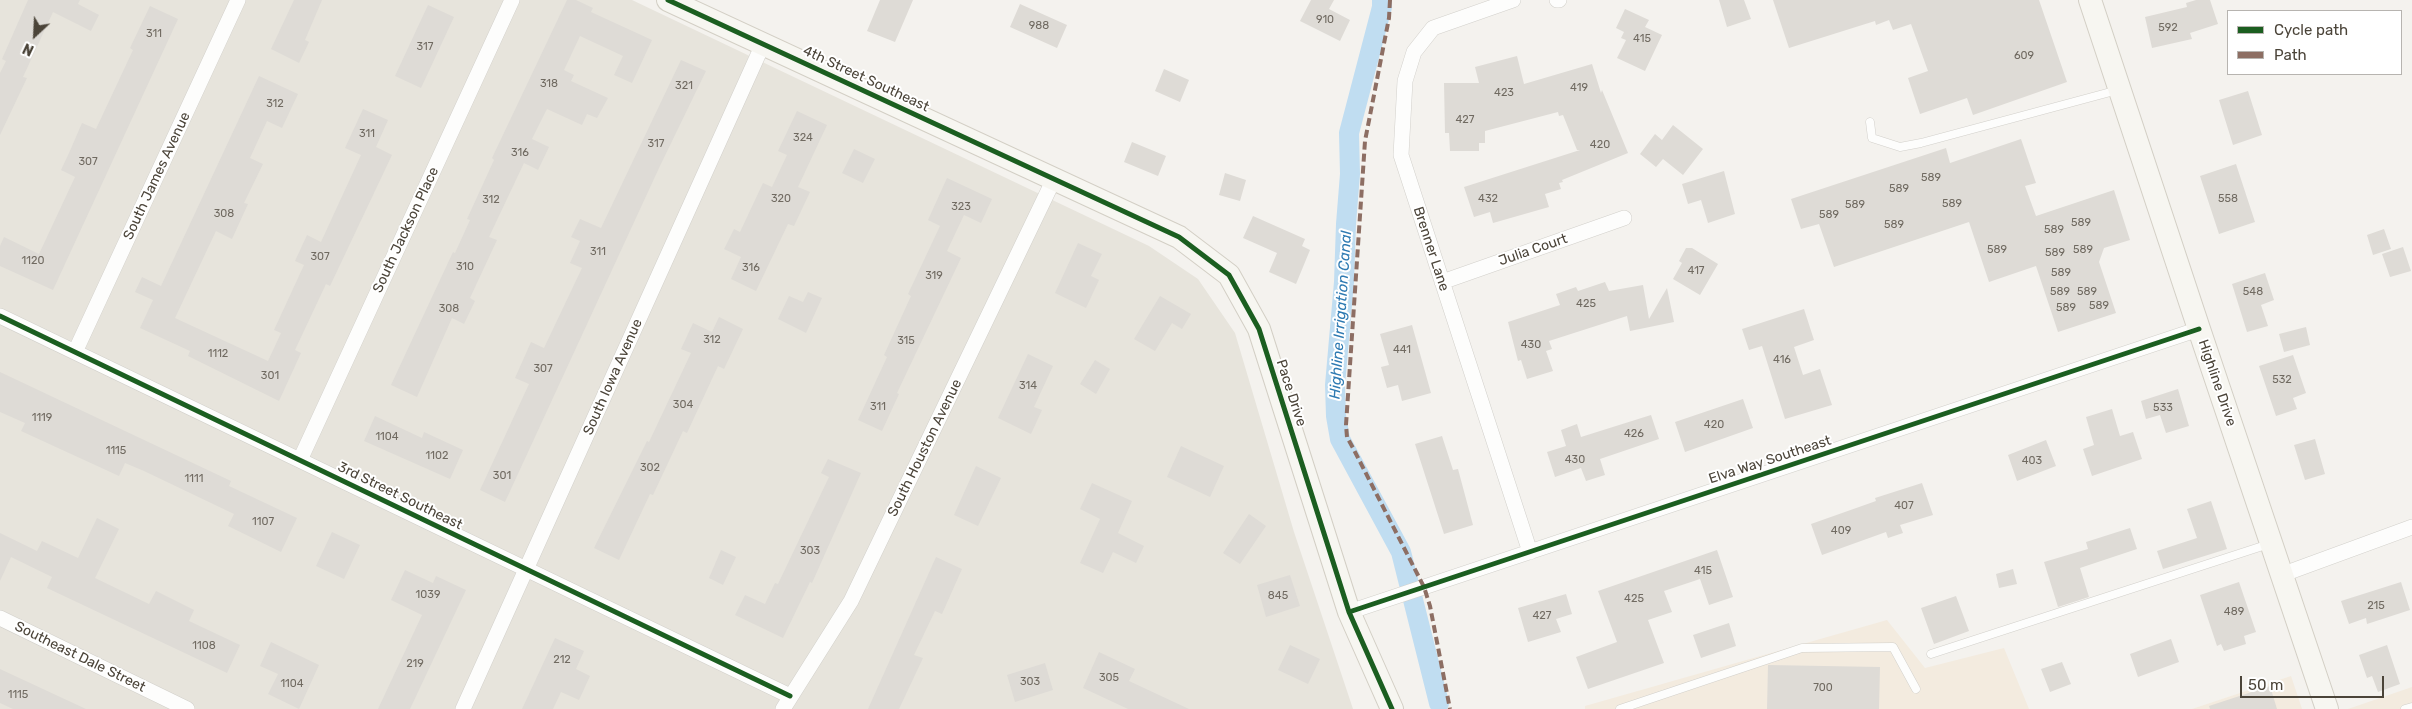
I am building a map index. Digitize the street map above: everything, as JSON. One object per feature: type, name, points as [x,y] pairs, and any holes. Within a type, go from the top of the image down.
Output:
[{"type":"street","name":"South James Avenue","points":[[76,352],[238,0]]},
{"type":"street","name":"South Jackson Place","points":[[300,460],[512,0]]},
{"type":"street","name":"4th Street Southeast","points":[[668,0],[1054,179]]},
{"type":"street","name":"Brenner Lane","points":[[1513,0],[1433,28],[1414,52],[1405,81],[1400,155],[1530,552]]},
{"type":"street","name":"Highline Drive","points":[[2090,0],[2270,543],[2328,709]]},
{"type":"street","name":"South Iowa Avenue","points":[[463,709],[763,44]]},
{"type":"street","name":"Pace Drive","points":[[1054,179],[1179,237],[1229,275],[1259,329],[1349,612],[1392,709]]},
{"type":"street","name":"South Houston Avenue","points":[[786,702],[851,601],[1054,179]]},
{"type":"street","name":"Julia Court","points":[[1442,282],[1624,218]]},
{"type":"street","name":"3rd Street Southeast","points":[[0,316],[526,569],[786,702]]},
{"type":"street","name":"Elva Way Southeast","points":[[1349,612],[2199,329]]},
{"type":"street","points":[[2281,575],[2412,527]]},
{"type":"street","name":"Southeast Dale Street","points":[[0,618],[187,709]]},
{"type":"lane","points":[[1870,122],[1872,138],[1900,147],[2120,90]]},
{"type":"lane","points":[[1931,654],[2270,543]]},
{"type":"lane","points":[[1620,709],[1802,648],[1893,647],[1916,689]]},
{"type":"lane","points":[[2405,709],[2412,707]]},
{"type":"shaded area","points":[[0,0],[632,0],[1149,246],[1198,279],[1235,333],[1294,532],[1353,709],[0,709]]},
{"type":"shaded area","points":[[1887,620],[1925,668],[2004,648],[2029,709],[1585,709],[1585,706]]},
{"type":"shaded area","points":[[2291,676],[2302,709],[2192,709]]},
{"type":"shaded area","points":[[2412,687],[2412,709],[2348,709]]},
{"type":"building","points":[[28,0],[80,0],[78,4],[99,15],[91,31],[53,12],[23,77],[27,78],[0,135],[0,73],[6,61],[2,59]]},
{"type":"building","points":[[294,0],[322,0],[305,40],[309,42],[299,63],[271,49]]},
{"type":"building","points":[[567,0],[576,0],[593,8],[591,12],[652,40],[632,83],[614,75],[623,56],[580,36],[564,70],[574,75],[571,81],[608,98],[597,118],[587,114],[582,125],[547,109],[532,139],[549,147],[538,170],[524,163],[489,237],[497,240],[470,298],[475,301],[464,324],[452,318],[417,397],[391,385],[453,252],[455,253],[470,220],[467,219],[494,160],[492,158]]},
{"type":"building","points":[[880,0],[913,0],[895,42],[867,31]]},
{"type":"building","points":[[1311,0],[1334,0],[1329,9],[1350,20],[1340,41],[1300,21]]},
{"type":"building","points":[[1719,0],[1744,0],[1751,19],[1727,27]]},
{"type":"building","points":[[1773,0],[2039,0],[2067,82],[1973,115],[1967,98],[1920,114],[1908,78],[1928,71],[1911,24],[1893,30],[1889,20],[1876,25],[1875,21],[1789,48]]},
{"type":"building","points":[[2196,0],[2210,0],[2218,24],[2190,33],[2192,39],[2152,48],[2145,17],[2187,7],[2186,3]]},
{"type":"building","points":[[1020,4],[1067,25],[1057,48],[1010,27]]},
{"type":"building","points":[[428,5],[454,17],[421,88],[395,76]]},
{"type":"building","points":[[150,6],[178,19],[53,290],[0,266],[0,246],[4,237],[39,254],[75,177],[61,170],[82,123],[96,129],[133,50],[130,48]]},
{"type":"building","points":[[1625,9],[1649,20],[1645,27],[1662,35],[1645,71],[1617,58],[1626,40],[1621,38],[1624,32],[1616,28]]},
{"type":"building","points":[[1517,56],[1524,84],[1592,64],[1601,93],[1602,90],[1628,153],[1562,180],[1563,182],[1559,183],[1561,189],[1545,194],[1549,207],[1493,223],[1490,212],[1474,217],[1464,187],[1580,150],[1577,150],[1563,115],[1559,116],[1558,112],[1485,131],[1485,143],[1479,143],[1479,151],[1450,151],[1449,133],[1445,133],[1444,83],[1479,83],[1475,67]]},
{"type":"building","points":[[681,60],[706,71],[659,168],[505,502],[480,490],[529,384],[515,378],[531,342],[544,348],[582,268],[570,263],[580,241],[571,237],[580,219],[601,228]]},
{"type":"building","points":[[1164,69],[1189,80],[1180,102],[1155,91]]},
{"type":"building","points":[[259,76],[298,94],[282,128],[267,121],[250,158],[263,164],[244,203],[248,204],[232,239],[216,231],[175,318],[268,361],[281,333],[274,330],[304,265],[295,261],[307,235],[321,242],[361,155],[345,148],[363,109],[388,120],[376,147],[392,155],[330,286],[326,284],[295,350],[301,353],[279,401],[188,356],[190,351],[140,328],[153,300],[135,292],[142,277],[161,286]]},
{"type":"building","points":[[2248,91],[2262,135],[2233,145],[2219,100]]},
{"type":"building","points":[[797,111],[827,125],[798,187],[810,192],[794,226],[788,224],[756,291],[731,279],[741,257],[724,249],[734,229],[740,232],[763,183],[772,187],[787,155],[778,151]]},
{"type":"building","points":[[1673,125],[1703,149],[1683,175],[1663,159],[1656,167],[1640,154],[1655,134],[1662,140]]},
{"type":"building","points":[[2021,139],[2036,183],[2025,186],[2036,216],[2114,190],[2130,240],[2104,248],[2099,262],[2116,313],[2058,332],[2036,266],[1989,282],[1969,222],[1834,267],[1819,224],[1801,229],[1791,199],[1946,148],[1950,163]]},
{"type":"building","points":[[1132,142],[1166,156],[1158,176],[1124,162]]},
{"type":"building","points":[[854,149],[875,159],[863,183],[842,173]]},
{"type":"building","points":[[2236,164],[2255,222],[2219,234],[2200,176]]},
{"type":"building","points":[[1724,171],[1735,214],[1708,223],[1701,200],[1688,204],[1682,184]]},
{"type":"building","points":[[1225,173],[1246,180],[1240,201],[1219,195]]},
{"type":"building","points":[[947,178],[992,199],[981,223],[964,215],[947,251],[961,258],[897,393],[899,394],[882,431],[858,420],[887,357],[884,355],[911,296],[908,294],[940,226],[928,220]]},
{"type":"building","points":[[1253,216],[1305,239],[1302,246],[1310,250],[1296,284],[1269,272],[1277,253],[1243,238]]},
{"type":"building","points":[[2384,229],[2391,249],[2373,255],[2367,235]]},
{"type":"building","points":[[1078,243],[1102,254],[1091,276],[1099,280],[1086,308],[1055,293]]},
{"type":"building","points":[[2403,247],[2411,271],[2390,277],[2382,254]]},
{"type":"building","points":[[1686,248],[1692,248],[1718,264],[1700,295],[1673,279],[1682,263],[1679,261]]},
{"type":"building","points":[[2265,273],[2274,300],[2261,305],[2268,326],[2247,332],[2232,284]]},
{"type":"building","points":[[1605,282],[1609,291],[1643,285],[1649,319],[1667,288],[1674,322],[1630,331],[1627,316],[1549,341],[1552,349],[1546,351],[1553,371],[1527,379],[1521,360],[1518,361],[1508,322],[1560,305],[1556,294],[1576,287],[1578,291]]},
{"type":"building","points":[[808,292],[822,298],[806,333],[778,319],[789,296],[803,302]]},
{"type":"building","points":[[1160,296],[1191,314],[1182,329],[1172,323],[1155,351],[1134,339]]},
{"type":"building","points":[[1804,309],[1814,340],[1794,347],[1803,375],[1820,369],[1832,405],[1785,419],[1762,346],[1749,350],[1742,329]]},
{"type":"building","points":[[719,317],[743,329],[724,369],[718,366],[687,433],[683,431],[653,495],[650,494],[619,560],[594,548],[647,441],[649,442],[691,353],[681,349],[693,323],[712,332]]},
{"type":"building","points":[[1412,325],[1431,393],[1402,401],[1398,385],[1387,388],[1381,367],[1389,365],[1380,334]]},
{"type":"building","points":[[2306,327],[2310,345],[2284,352],[2279,334]]},
{"type":"building","points":[[1028,354],[1053,366],[1034,407],[1042,410],[1031,434],[998,418]]},
{"type":"building","points":[[2293,355],[2306,393],[2293,398],[2297,409],[2276,416],[2259,366]]},
{"type":"building","points":[[1095,360],[1110,369],[1096,394],[1080,384]]},
{"type":"building","points":[[0,372],[231,481],[229,486],[297,518],[281,552],[228,526],[234,514],[144,471],[125,463],[119,476],[21,431],[25,423],[0,412]]},
{"type":"building","points":[[2178,389],[2189,426],[2166,433],[2160,415],[2146,419],[2141,401]]},
{"type":"building","points":[[1743,399],[1753,428],[1685,452],[1675,422]]},
{"type":"building","points":[[2112,409],[2120,436],[2133,432],[2142,459],[2092,476],[2083,449],[2094,445],[2086,417]]},
{"type":"building","points":[[1651,415],[1659,439],[1600,459],[1605,475],[1586,481],[1581,468],[1555,477],[1547,452],[1566,446],[1561,430],[1577,424],[1581,437]]},
{"type":"building","points":[[375,416],[422,438],[424,432],[463,450],[450,479],[364,441]]},
{"type":"building","points":[[1442,436],[1453,470],[1458,469],[1473,525],[1444,534],[1415,444]]},
{"type":"building","points":[[2315,439],[2325,474],[2305,480],[2294,445]]},
{"type":"building","points":[[2046,440],[2056,466],[2017,481],[2008,455]]},
{"type":"building","points":[[1181,446],[1224,466],[1210,497],[1167,477]]},
{"type":"building","points":[[828,459],[861,473],[812,583],[810,582],[783,638],[735,615],[745,595],[765,604],[775,583],[778,584],[829,477],[821,473]]},
{"type":"building","points":[[976,466],[1001,478],[978,526],[954,515]]},
{"type":"building","points":[[1092,483],[1132,501],[1118,533],[1144,546],[1136,563],[1113,552],[1103,573],[1080,563],[1100,519],[1080,509]]},
{"type":"building","points":[[1922,483],[1933,515],[1900,525],[1903,533],[1888,538],[1886,532],[1822,555],[1811,524],[1876,501],[1875,498]]},
{"type":"building","points":[[2211,501],[2227,549],[2163,569],[2157,551],[2197,538],[2187,509]]},
{"type":"building","points":[[1249,514],[1266,526],[1240,564],[1223,553]]},
{"type":"building","points":[[97,518],[119,529],[95,578],[149,604],[156,591],[194,610],[189,621],[240,645],[227,673],[47,588],[52,577],[11,557],[0,581],[0,533],[37,551],[42,541],[78,558]]},
{"type":"building","points":[[2130,528],[2137,549],[2080,568],[2089,597],[2058,607],[2044,562],[2088,549],[2086,542]]},
{"type":"building","points":[[332,532],[360,545],[344,579],[316,566]]},
{"type":"building","points":[[721,550],[736,557],[723,585],[709,578]]},
{"type":"building","points":[[1717,550],[1733,597],[1709,605],[1700,579],[1664,591],[1672,612],[1648,620],[1664,663],[1588,689],[1576,657],[1617,642],[1598,591]]},
{"type":"building","points":[[936,557],[962,569],[942,614],[935,611],[914,655],[923,658],[899,709],[868,709]]},
{"type":"building","points":[[2013,569],[2017,584],[1999,588],[1996,574]]},
{"type":"building","points":[[405,570],[433,583],[436,576],[466,590],[410,709],[378,709],[422,615],[391,600]]},
{"type":"building","points":[[1290,575],[1300,606],[1266,617],[1257,585]]},
{"type":"building","points":[[2239,582],[2256,632],[2244,636],[2246,644],[2224,651],[2221,644],[2217,646],[2200,595]]},
{"type":"building","points":[[2401,582],[2410,610],[2367,624],[2366,618],[2349,624],[2341,601]]},
{"type":"building","points":[[1566,594],[1572,614],[1556,619],[1561,632],[1528,642],[1518,608]]},
{"type":"building","points":[[1956,596],[1969,631],[1934,644],[1921,608]]},
{"type":"building","points":[[1729,623],[1736,646],[1701,658],[1693,635]]},
{"type":"building","points":[[555,638],[584,651],[576,669],[590,676],[579,700],[561,692],[553,709],[522,709]]},
{"type":"building","points":[[2171,639],[2179,662],[2138,677],[2130,654]]},
{"type":"building","points":[[271,642],[319,665],[299,709],[268,694],[278,674],[260,666]]},
{"type":"building","points":[[1290,645],[1320,659],[1308,684],[1278,670]]},
{"type":"building","points":[[2387,645],[2400,684],[2378,692],[2372,676],[2367,678],[2359,655]]},
{"type":"building","points":[[1099,652],[1135,669],[1129,681],[1189,709],[1128,709],[1083,688]]},
{"type":"building","points":[[2062,662],[2071,684],[2050,692],[2041,669]]},
{"type":"building","points":[[1045,663],[1053,690],[1015,702],[1007,675]]},
{"type":"building","points":[[1768,665],[1880,667],[1879,709],[1767,709]]},
{"type":"building","points":[[0,669],[86,709],[13,709],[0,703]]},
{"type":"building","points":[[2270,686],[2277,709],[2210,709],[2209,706]]},
{"type":"waterway","name":"Highline Irrigation Canal","points":[[1382,0],[1382,7],[1349,133],[1350,174],[1344,282],[1335,385],[1336,416],[1340,439],[1401,552],[1439,703]]},
{"type":"marked path","points":[[1390,0],[1389,18],[1365,141],[1346,425],[1347,437],[1424,587],[1430,606],[1450,709]]},
{"type":"cycle path","points":[[668,0],[1179,237],[1229,275],[1259,329],[1349,612],[1392,709]]},
{"type":"cycle path","points":[[0,316],[790,696]]},
{"type":"cycle path","points":[[1349,612],[2199,329]]}]
